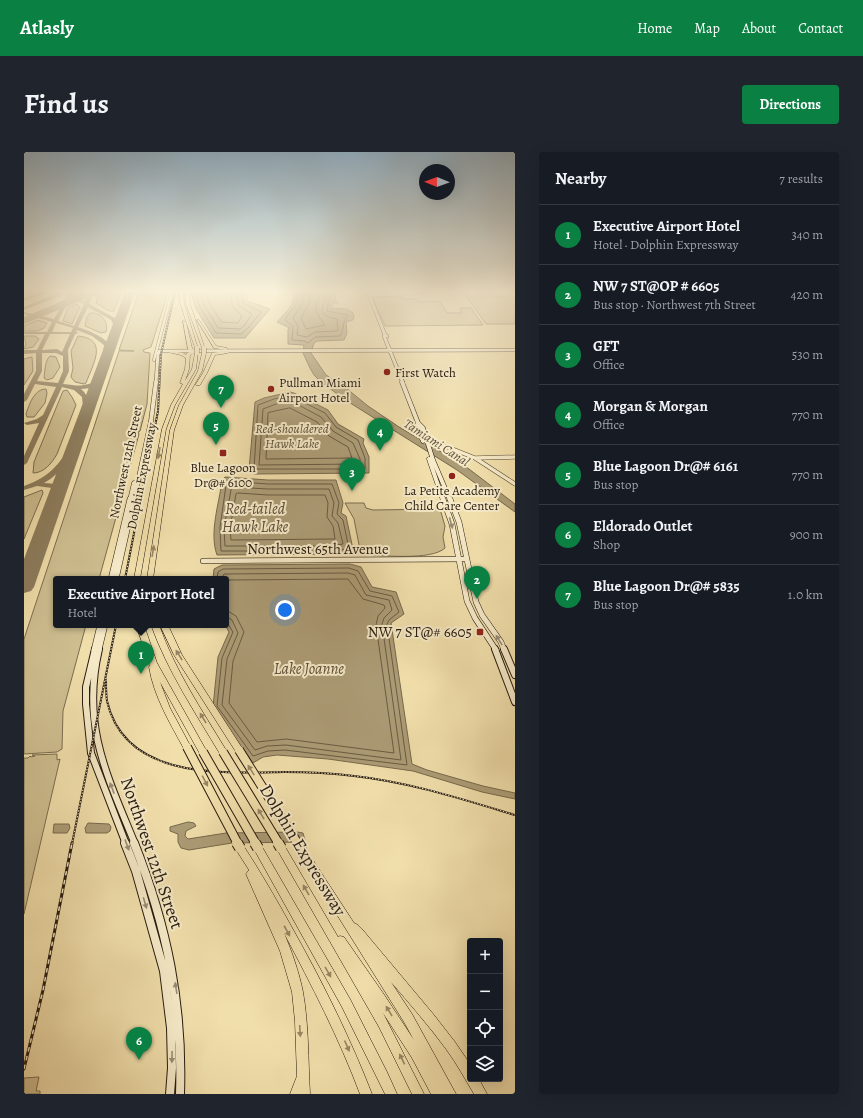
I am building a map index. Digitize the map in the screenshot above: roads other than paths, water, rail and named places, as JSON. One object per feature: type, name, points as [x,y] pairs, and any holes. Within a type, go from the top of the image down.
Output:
[{"type":"highway","points":[[189,336],[195,350]]},
{"type":"highway","points":[[191,336],[195,350]]},
{"type":"highway","points":[[200,336],[206,351]]},
{"type":"highway","points":[[208,336],[216,348]]},
{"type":"highway","points":[[206,351],[216,348],[230,351]]},
{"type":"highway","points":[[180,350],[195,350]]},
{"type":"highway","points":[[181,391],[180,388],[187,369],[189,353],[195,350]]},
{"type":"highway","name":"Dolphin Expressway","points":[[138,576],[162,435],[169,413],[194,369],[195,350]]},
{"type":"highway","points":[[170,351],[182,354],[188,358]]},
{"type":"highway","points":[[206,351],[212,353],[212,356]]},
{"type":"highway","name":"Dolphin Expressway","points":[[150,576],[171,436],[176,418],[184,399],[200,371],[206,351]]},
{"type":"highway","points":[[184,399],[203,376],[212,356],[217,352],[230,351]]},
{"type":"highway","points":[[141,628],[153,663],[346,1003],[391,1094]]},
{"type":"highway","name":"Dolphin Expressway","points":[[156,628],[163,648],[173,668],[315,905],[394,1043],[418,1094]]},
{"type":"highway","points":[[165,628],[178,655],[302,850],[338,910],[408,1018],[450,1094]]},
{"type":"highway","points":[[153,663],[154,676],[164,701],[240,848],[287,955],[294,978],[299,1005],[304,1094]]},
{"type":"highway","points":[[240,848],[252,867],[334,1017],[351,1054],[366,1094]]},
{"type":"highway","points":[[315,905],[382,1000],[437,1094]]},
{"type":"highway","points":[[338,910],[429,1016],[467,1070]]},
{"type":"highway","points":[[409,1044],[432,1094]]},
{"type":"highway","points":[[383,1076],[385,1094]]},
{"type":"highway","points":[[296,1094],[303,1077]]},
{"type":"highway","points":[[474,1082],[481,1094]]},
{"type":"main road","points":[[385,336],[396,358],[394,360],[451,521],[467,601],[475,618],[497,652],[515,702]]},
{"type":"main road","points":[[312,350],[391,350]]},
{"type":"main road","points":[[230,351],[515,350]]},
{"type":"main road","points":[[158,351],[186,351]]},
{"type":"main road","points":[[158,351],[206,351]]},
{"type":"main road","name":"Northwest 12th Street","points":[[112,576],[151,407],[154,360],[158,351]]},
{"type":"main road","name":"Northwest 12th Street","points":[[117,576],[151,421],[158,351]]},
{"type":"main road","points":[[230,351],[304,351]]},
{"type":"main road","points":[[418,425],[424,433],[424,442],[431,454],[459,522],[476,602],[501,642],[515,675]]},
{"type":"main road","name":"Northwest 12th Street","points":[[99,628],[86,687],[86,704],[91,753],[136,871],[164,971],[172,1030],[170,1094]]},
{"type":"main road","name":"Northwest 12th Street","points":[[104,628],[92,687],[95,736],[102,761],[142,864],[160,919],[171,961],[179,1007],[181,1059],[180,1094]]},
{"type":"street","points":[[158,351],[161,336]]},
{"type":"street","points":[[424,433],[435,442],[475,458],[515,484]]},
{"type":"street","points":[[475,458],[515,457]]},
{"type":"street","name":"Northwest 65th Avenue","points":[[204,561],[466,560]]},
{"type":"water","points":[[213,336],[247,336],[245,338],[214,338]]},
{"type":"water","points":[[288,336],[346,336],[344,340],[317,341],[314,343],[311,353],[326,375],[399,427],[465,466],[515,504],[515,512],[457,470],[347,401],[321,382],[314,375],[303,353],[304,345],[288,344]]},
{"type":"water","name":"Red-shouldered Hawk Lake","points":[[290,392],[328,410],[338,424],[364,439],[363,443],[369,457],[369,473],[250,473],[249,470],[255,402],[264,398]]},
{"type":"water","name":"Red-tailed Hawk Lake","points":[[225,477],[268,480],[336,480],[343,503],[341,513],[346,516],[354,554],[217,555],[214,537],[215,518],[222,481]]},
{"type":"water","name":"Lake Joanne","points":[[350,564],[361,567],[372,587],[396,592],[404,614],[391,623],[412,764],[427,770],[483,786],[515,793],[515,799],[482,792],[413,771],[328,759],[277,755],[263,757],[253,763],[213,707],[218,657],[229,632],[227,628],[229,628],[229,576],[213,576],[214,569],[222,565]]},
{"type":"water","points":[[188,822],[194,823],[196,826],[186,831],[185,836],[188,839],[226,833],[297,832],[303,833],[305,840],[303,842],[232,843],[189,850],[181,848],[178,842],[178,834],[170,831],[170,827]]},
{"type":"water","points":[[88,823],[109,824],[111,827],[110,831],[107,833],[86,833],[85,828]]},
{"type":"water","points":[[54,824],[69,824],[70,828],[67,833],[53,833]]},
{"type":"railway","points":[[126,576],[158,411],[161,354],[165,336]]},
{"type":"railway","points":[[72,844],[115,628]]},
{"type":"railway","points":[[106,680],[107,701],[117,727],[134,746],[155,758],[179,766],[205,771],[319,773],[375,779],[395,782],[435,792],[515,815]]},
{"type":"railway","points":[[24,1069],[43,990],[72,843]]},
{"type":"place","name":"First Watch","points":[[387,372]]},
{"type":"place","name":"Pullman Miami Airport Hotel","points":[[271,389]]},
{"type":"place","name":"Blue Lagoon Dr@# 5835","points":[[221,408]]},
{"type":"place","name":"Blue Lagoon Dr@# 6161","points":[[216,445]]},
{"type":"place","name":"Morgan & Morgan","points":[[380,451]]},
{"type":"place","name":"Blue Lagoon Dr@# 6100","points":[[223,453]]},
{"type":"place","name":"La Petite Academy Child Care Center","points":[[452,476]]},
{"type":"place","name":"GFT","points":[[352,491]]},
{"type":"place","name":"NW 7 ST@OP # 6605","points":[[477,599]]},
{"type":"place","name":"NW 7 ST@# 6605","points":[[480,632]]},
{"type":"place","name":"Executive Airport Hotel","points":[[141,674]]},
{"type":"place","name":"Eldorado Outlet","points":[[139,1060]]},
{"type":"water label","name":"Tamiami Canal","points":[[437,442]]}]
